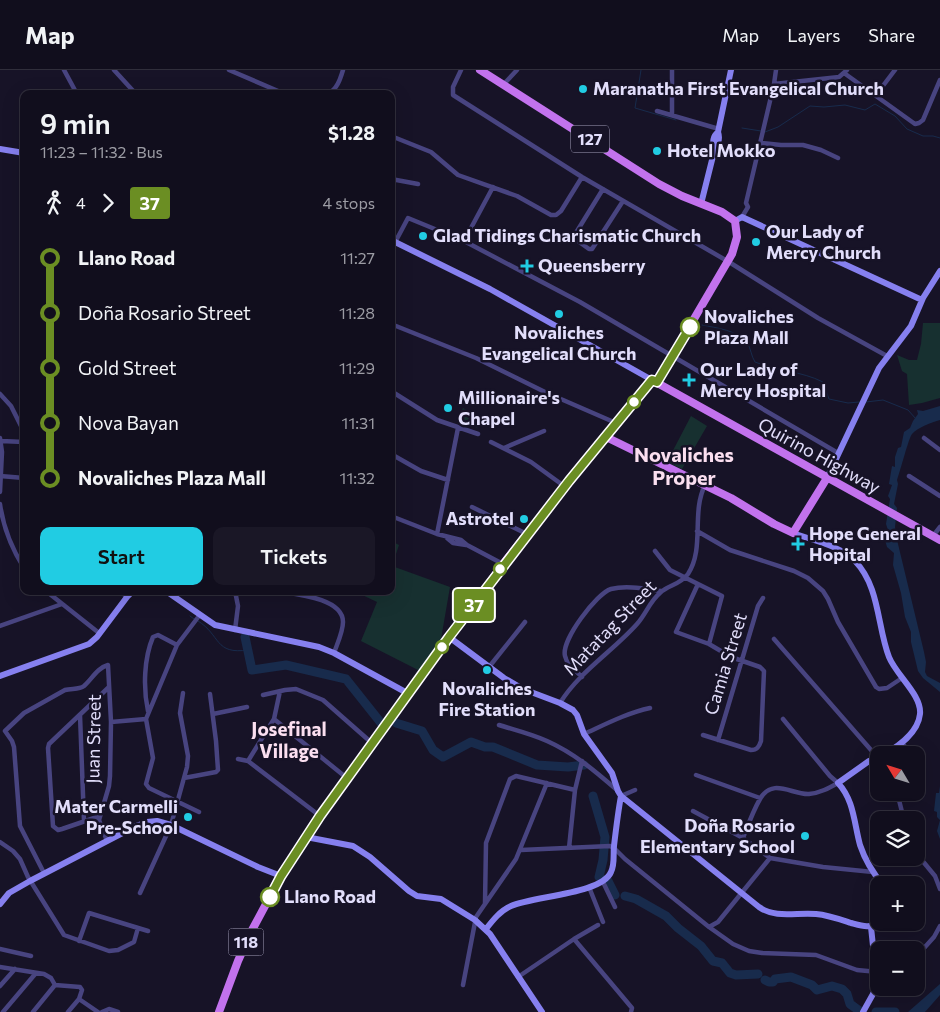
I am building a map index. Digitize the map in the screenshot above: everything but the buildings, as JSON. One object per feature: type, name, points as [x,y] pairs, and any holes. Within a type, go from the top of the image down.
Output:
[{"type":"main road","name":"127","points":[[480,70],[658,183],[726,214],[740,217]]},
{"type":"main road","points":[[655,381],[673,356],[728,262],[735,248],[740,217]]},
{"type":"main road","name":"118","points":[[219,1012],[241,953],[281,876],[320,816],[503,564],[564,486],[655,381]]},
{"type":"main road","name":"Quirino Highway","points":[[655,381],[937,538]]},
{"type":"main road","points":[[606,437],[746,505],[774,524],[793,533],[827,478]]},
{"type":"street","points":[[64,70],[75,90]]},
{"type":"street","points":[[114,70],[132,90]]},
{"type":"street","points":[[229,70],[276,90]]},
{"type":"street","points":[[334,90],[343,70]]},
{"type":"street","points":[[461,70],[453,87],[454,95],[582,177],[728,262],[818,318],[887,356]]},
{"type":"street","points":[[503,85],[517,70]]},
{"type":"street","points":[[672,70],[672,115]]},
{"type":"street","points":[[702,204],[714,148],[718,144],[720,136],[719,130],[731,70]]},
{"type":"street","points":[[776,70],[746,203],[748,207],[740,217],[922,300]]},
{"type":"street","points":[[876,95],[896,70]]},
{"type":"street","points":[[774,84],[839,77],[845,72],[915,124],[923,120],[940,80]]},
{"type":"street","points":[[657,111],[719,130]]},
{"type":"street","points":[[395,138],[431,152],[458,175],[517,196],[554,216],[564,207],[582,177]]},
{"type":"street","points":[[761,142],[803,145],[821,150],[838,158]]},
{"type":"street","points":[[0,149],[20,152]]},
{"type":"street","points":[[395,180],[418,184]]},
{"type":"street","points":[[464,241],[493,187]]},
{"type":"street","points":[[603,189],[574,236],[575,239],[589,249],[592,249],[623,200]]},
{"type":"street","points":[[395,238],[408,218],[464,241],[580,302],[838,453]]},
{"type":"street","points":[[395,242],[490,289],[655,381]]},
{"type":"street","points":[[827,478],[879,368],[911,326],[922,300],[940,271]]},
{"type":"street","points":[[395,326],[476,358],[617,423]]},
{"type":"street","points":[[0,394],[11,406],[20,424]]},
{"type":"street","points":[[395,394],[428,416],[478,434]]},
{"type":"street","points":[[437,534],[458,428]]},
{"type":"street","points":[[504,448],[544,431]]},
{"type":"street","points":[[924,438],[940,450]]},
{"type":"street","points":[[0,492],[0,439],[20,442]]},
{"type":"street","points":[[491,442],[531,462],[564,486]]},
{"type":"street","points":[[395,456],[421,471],[448,480]]},
{"type":"street","points":[[0,476],[20,478]]},
{"type":"street","points":[[909,476],[940,496]]},
{"type":"street","points":[[685,578],[692,568],[694,561],[698,506],[705,485]]},
{"type":"street","points":[[0,504],[2,522],[20,562]]},
{"type":"street","points":[[472,507],[527,534]]},
{"type":"street","points":[[395,518],[447,538],[454,537],[461,540],[466,545],[503,564]]},
{"type":"street","points":[[937,538],[940,527]]},
{"type":"street","points":[[697,531],[730,550],[794,571],[808,578],[828,599],[838,622],[876,687],[879,689],[887,688],[902,678]]},
{"type":"street","points":[[793,533],[843,551],[860,566],[868,580],[873,592],[890,659],[912,691],[920,708],[920,716],[916,726],[897,746]]},
{"type":"street","points":[[655,551],[668,569],[722,596],[709,644]]},
{"type":"street","name":"Matatag Street","points":[[560,703],[569,690],[636,625],[661,591],[681,582],[685,578]]},
{"type":"street","points":[[698,584],[676,632],[709,644],[722,653],[742,662],[760,667],[764,671],[761,742],[759,747],[751,750],[702,735]]},
{"type":"street","points":[[582,677],[568,663],[565,647],[572,629],[602,594],[608,589],[614,588],[661,591]]},
{"type":"street","points":[[51,595],[99,633]]},
{"type":"street","points":[[0,676],[89,644],[127,597],[125,595]]},
{"type":"street","points":[[171,595],[198,617],[214,625],[310,645],[334,653],[409,694]]},
{"type":"street","points":[[236,595],[238,606],[236,630]]},
{"type":"street","points":[[298,595],[320,599],[335,607],[341,615],[343,622],[334,653]]},
{"type":"street","name":"Camia Street","points":[[718,740],[758,606],[764,598]]},
{"type":"street","points":[[0,626],[62,604]]},
{"type":"street","points":[[198,617],[177,645],[148,712],[146,719],[153,758],[146,784],[152,791],[199,812]]},
{"type":"street","points":[[490,667],[525,622]]},
{"type":"street","points":[[148,712],[145,698],[147,654],[153,637],[158,635],[177,645]]},
{"type":"street","points":[[449,637],[514,685],[573,710],[577,715],[584,734],[612,773],[619,793],[613,868],[609,876],[603,882],[589,887],[514,904],[503,911],[486,929]]},
{"type":"street","points":[[774,639],[870,746]]},
{"type":"street","name":"Juan Street","points":[[44,873],[20,826],[14,747],[5,731],[24,713],[65,690],[71,688],[79,689],[104,666],[108,665],[111,722],[109,786],[100,816]]},
{"type":"street","points":[[107,840],[100,823],[100,816],[58,830],[53,826],[48,752],[49,744],[108,687]]},
{"type":"street","points":[[263,695],[296,690],[323,700],[372,744]]},
{"type":"street","points":[[248,761],[274,719],[280,691]]},
{"type":"street","points":[[140,892],[172,826],[184,778],[188,756],[180,714],[183,693]]},
{"type":"street","points":[[184,778],[218,770],[210,694]]},
{"type":"street","points":[[213,714],[247,707]]},
{"type":"street","points":[[584,734],[618,718],[650,708]]},
{"type":"street","points":[[80,715],[84,821]]},
{"type":"street","points":[[111,722],[146,719]]},
{"type":"street","points":[[274,719],[348,779]]},
{"type":"street","points":[[783,719],[842,788],[851,805],[860,845],[876,876]]},
{"type":"street","points":[[499,725],[545,740],[582,761],[741,894],[769,913],[815,914],[870,927]]},
{"type":"street","points":[[238,759],[248,761],[320,816]]},
{"type":"street","points":[[569,848],[575,790],[578,771],[582,761]]},
{"type":"street","points":[[743,838],[760,798],[767,791],[780,787],[797,793],[811,794],[819,792],[838,783],[870,761]]},
{"type":"street","points":[[696,775],[760,798]]},
{"type":"street","points":[[485,904],[486,843],[510,779],[513,776],[575,790]]},
{"type":"street","points":[[463,985],[475,920],[521,850],[547,784]]},
{"type":"street","points":[[619,793],[634,790]]},
{"type":"street","points":[[693,812],[743,838],[770,858],[824,867],[873,872]]},
{"type":"street","points":[[0,904],[9,893],[30,880],[107,840],[147,822],[157,821],[172,826],[281,876]]},
{"type":"street","points":[[306,837],[346,843],[353,846],[370,857],[417,896],[441,899],[475,920],[486,929],[542,1012]]},
{"type":"street","points":[[0,842],[17,855],[30,880],[67,937],[113,951],[134,942],[138,928]]},
{"type":"street","points":[[521,850],[602,846],[614,848],[625,860],[728,942],[749,951],[762,953],[816,955],[857,970],[870,971]]},
{"type":"street","points":[[709,927],[718,922],[770,858]]},
{"type":"street","points":[[925,864],[935,876],[940,889]]},
{"type":"street","points":[[603,882],[615,907]]},
{"type":"street","points":[[518,977],[574,939],[601,924],[589,887]]},
{"type":"street","points":[[79,941],[89,913],[148,931]]},
{"type":"street","points":[[925,947],[934,937],[940,926]]},
{"type":"street","points":[[574,939],[630,1006],[631,1012]]},
{"type":"street","points":[[0,949],[31,956]]},
{"type":"street","points":[[0,967],[48,976],[55,985],[80,987],[82,990],[79,999],[68,1012]]},
{"type":"street","points":[[0,986],[15,970]]},
{"type":"street","points":[[3,1012],[36,973]]},
{"type":"street","points":[[33,1012],[55,985]]},
{"type":"street","points":[[863,1012],[873,996]]},
{"type":"street","points":[[79,999],[98,1012]]},
{"type":"street","points":[[102,1012],[109,1010],[118,1012]]},
{"type":"green space","points":[[923,323],[940,323],[940,398],[909,405],[907,374],[902,371],[897,355],[909,360],[917,360]]},
{"type":"green space","points":[[463,408],[482,419],[477,428],[458,418]]},
{"type":"green space","points":[[691,416],[707,426],[682,469],[667,462]]},
{"type":"green space","points":[[395,543],[399,545],[395,557]]},
{"type":"green space","points":[[395,567],[450,587],[441,639],[420,671],[361,641],[377,602],[362,595],[395,595]]},
{"type":"water","points":[[940,406],[940,420],[921,427],[912,434],[897,480],[894,504],[897,508],[895,527],[898,544],[924,652],[925,672],[927,676],[940,683],[940,692],[923,678],[918,671],[911,642],[911,632],[905,617],[893,565],[894,553],[887,547],[885,540],[888,530],[886,524],[890,499],[888,496],[892,485],[889,484],[892,466],[895,467],[895,457],[898,448],[901,447],[904,432],[910,428],[918,414],[917,410],[923,411]]},
{"type":"water","points":[[940,786],[940,820],[937,817],[937,812],[934,811],[936,793],[939,793]]},
{"type":"water","points":[[940,820],[940,839],[937,831]]},
{"type":"water","points":[[940,984],[940,995],[925,1012],[908,1012]]},
{"type":"waterway","points":[[641,70],[635,108],[676,120]]},
{"type":"waterway","points":[[765,132],[778,127],[810,106],[845,105],[865,110],[875,104],[895,116],[907,129],[923,136],[940,138]]},
{"type":"waterway","points":[[742,128],[761,131]]},
{"type":"waterway","points":[[702,325],[726,330],[738,335],[748,345],[755,362],[815,378],[823,382],[829,399],[848,403],[859,402]]},
{"type":"waterway","points":[[866,402],[883,400],[908,410],[916,419]]},
{"type":"waterway","points":[[190,616],[194,619]]},
{"type":"waterway","points":[[198,621],[211,632],[223,647],[237,651],[248,650]]},
{"type":"waterway","points":[[245,637],[252,670],[286,665],[346,679],[381,723]]},
{"type":"waterway","points":[[396,723],[422,731],[433,750],[443,757],[471,742],[485,747],[493,747],[537,765],[568,767],[584,765]]},
{"type":"waterway","points":[[593,796],[605,837],[599,877],[603,880]]},
{"type":"waterway","points":[[608,881],[615,895]]},
{"type":"waterway","points":[[625,896],[636,899],[666,916],[701,946],[713,961],[722,963],[730,973],[736,975],[758,974]]},
{"type":"waterway","points":[[765,980],[773,982],[775,979],[791,977],[812,985],[817,990],[832,986],[842,989],[847,994],[850,1004],[861,1012]]},
{"type":"waterway","points":[[876,1012],[895,1012]]},
{"type":"bus line","name":"37","points":[[270,897],[281,876],[320,816],[449,637],[503,564],[587,458],[652,380],[657,382],[690,327]]},
{"type":"place","name":"Maranatha First Evangelical Church","points":[[583,89]]},
{"type":"place","name":"Hotel Mokko","points":[[657,151]]},
{"type":"place","name":"Glad Tidings Charismatic Church","points":[[423,236]]},
{"type":"place","name":"Our Lady of Mercy Church","points":[[756,242]]},
{"type":"place","name":"Queensberry","points":[[527,266]]},
{"type":"place","name":"Novaliches Evangelical Church","points":[[559,314]]},
{"type":"place","name":"Novaliches Plaza Mall","points":[[690,327]]},
{"type":"place","name":"Our Lady of Mercy Hospital","points":[[689,380]]},
{"type":"place","name":"Millionaire's Chapel","points":[[448,408]]},
{"type":"place","name":"Astrotel","points":[[524,519]]},
{"type":"place","name":"Hope General Hopital","points":[[798,544]]},
{"type":"place","name":"Novaliches Fire Station","points":[[487,670]]},
{"type":"place","name":"Mater Carmelli Pre-School","points":[[188,817]]},
{"type":"place","name":"Doña Rosario Elementary School","points":[[805,836]]},
{"type":"place","name":"Llano Road","points":[[270,897]]},
{"type":"district","name":"Novaliches Proper","points":[[684,466]]},
{"type":"district","name":"Josefinal Village","points":[[289,740]]}]
